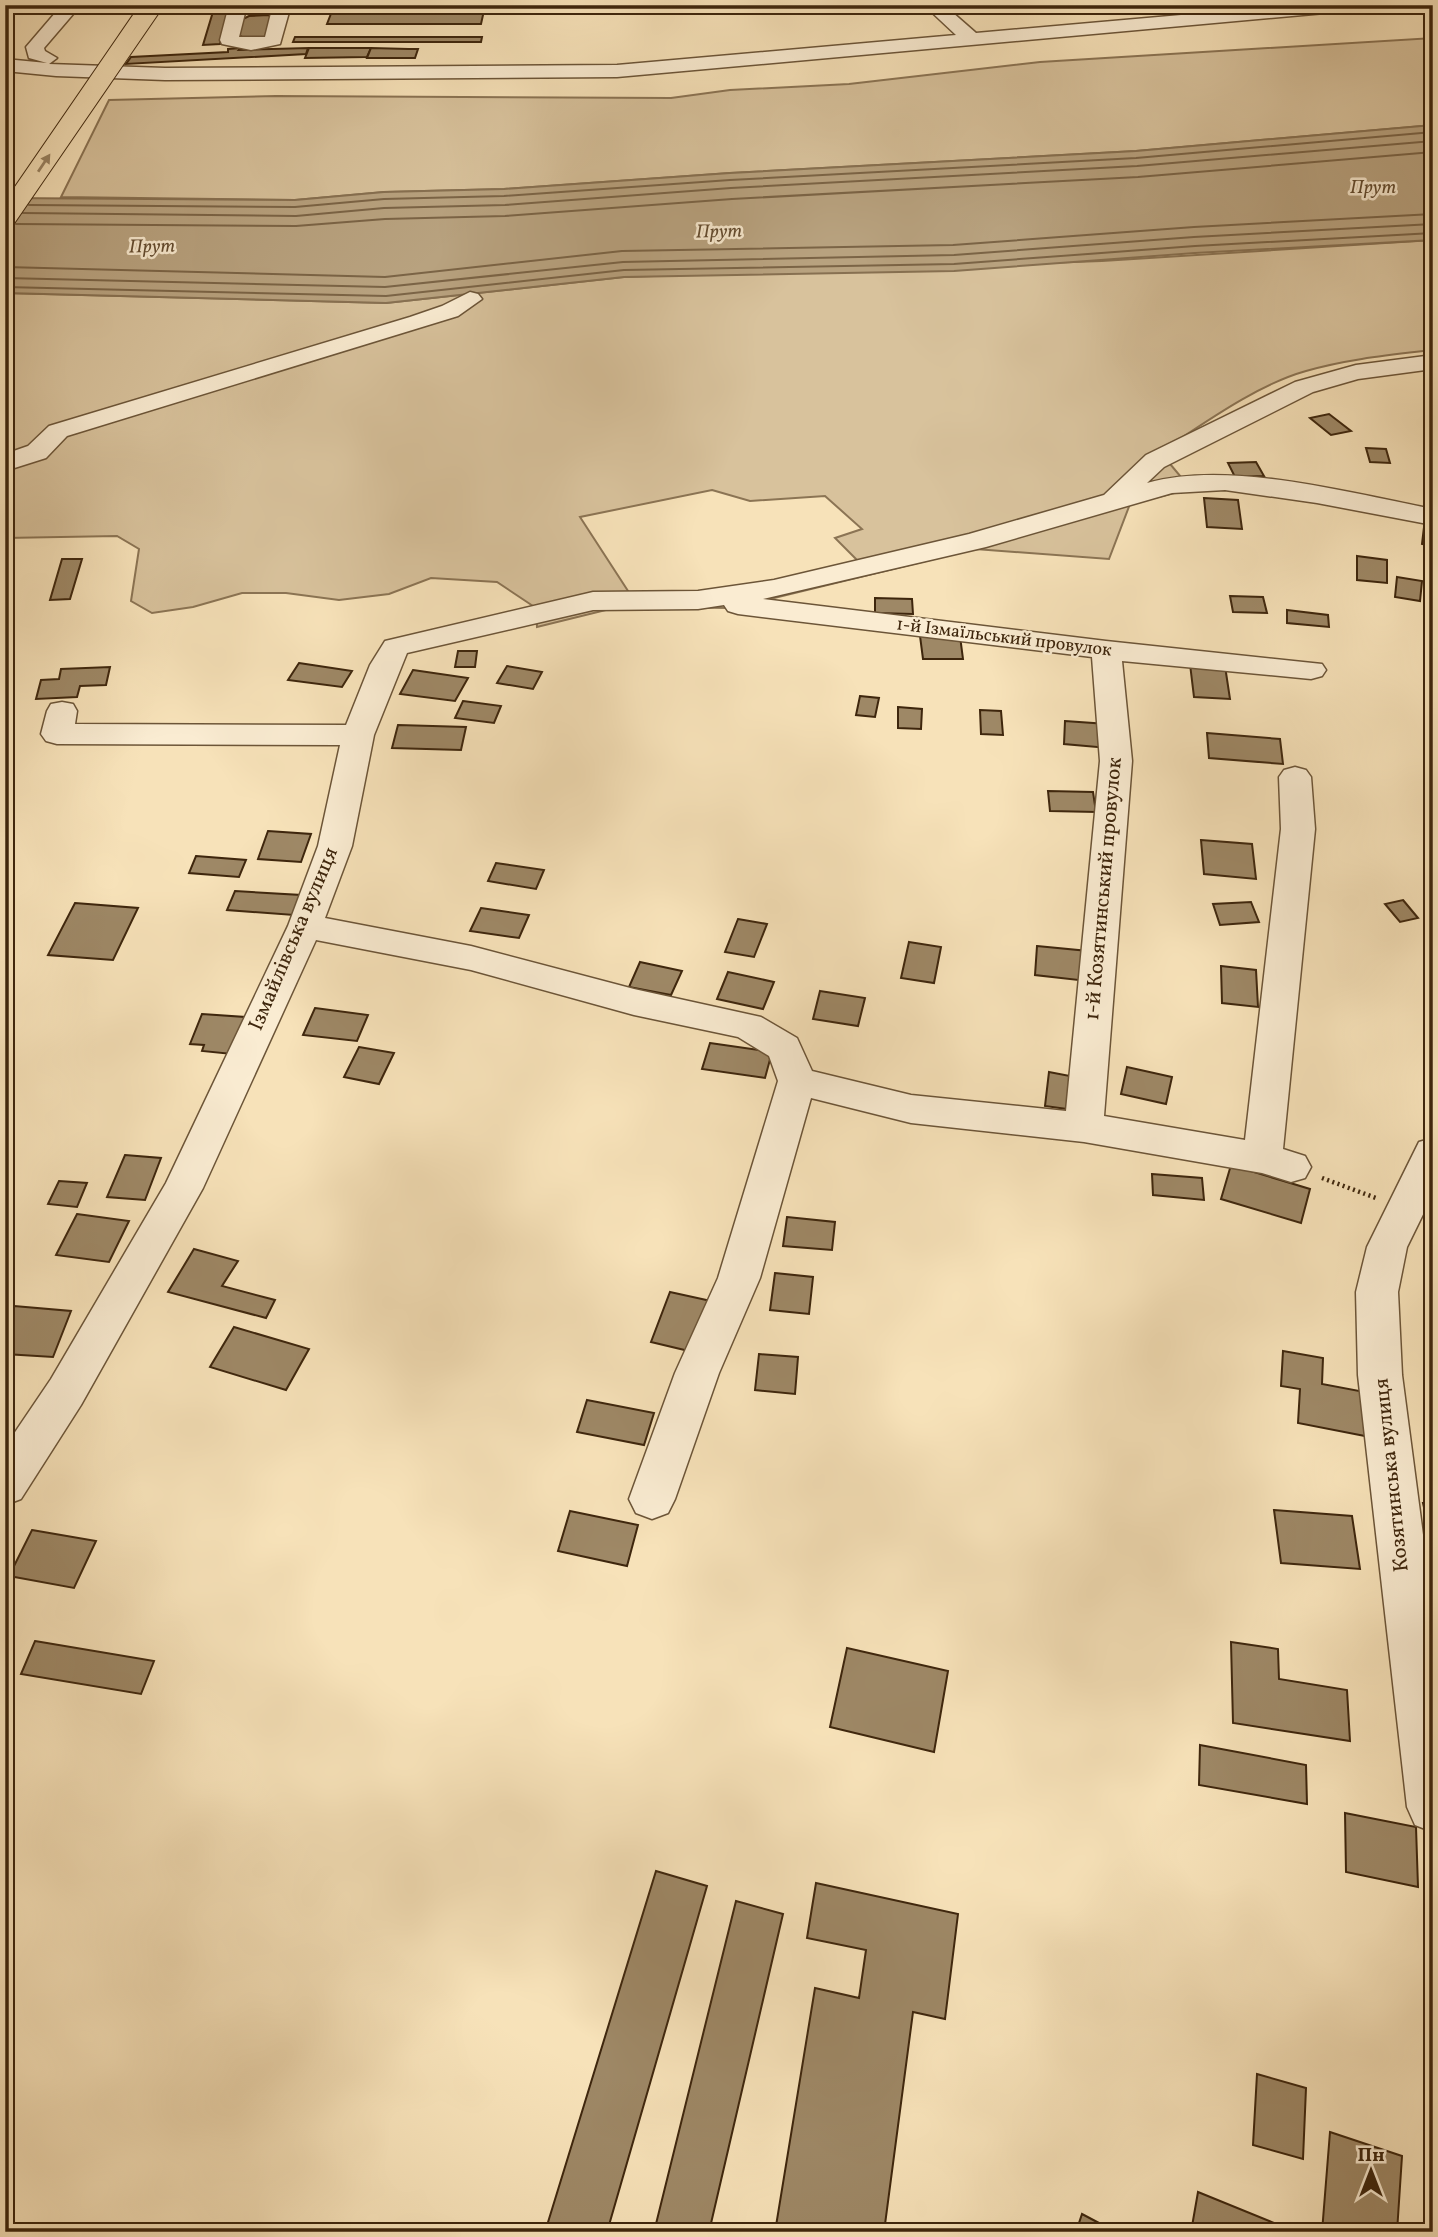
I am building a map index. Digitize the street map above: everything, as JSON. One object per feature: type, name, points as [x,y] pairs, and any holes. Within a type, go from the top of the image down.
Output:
[{"type":"main road","points":[[5,185],[132,5]]},
{"type":"main road","points":[[5,219],[152,5]]},
{"type":"street","points":[[933,5],[971,39]]},
{"type":"street","points":[[71,6],[34,51],[44,63],[165,74],[435,66],[617,71],[1358,5]]},
{"type":"street","points":[[237,9],[281,9],[281,43],[249,44],[229,40],[237,9]]},
{"type":"street","points":[[1106,12],[1122,27]]},
{"type":"street","points":[[215,48],[281,43]]},
{"type":"street","points":[[5,65],[142,52]]},
{"type":"street","points":[[5,463],[37,452],[58,431],[450,311],[470,299]]},
{"type":"street","points":[[1112,502],[1155,461],[1304,387],[1356,372],[1433,362]]},
{"type":"street","points":[[698,600],[788,586],[976,541],[1170,485],[1225,482],[1317,495],[1433,517]]},
{"type":"street","name":"1-й Ізмаїльський провулок","points":[[698,600],[824,618],[1311,670]]},
{"type":"street","name":"Ізмайлівська вулиця","points":[[5,1485],[66,1392],[183,1188],[305,926],[335,846],[358,735],[385,666],[396,647],[593,601],[698,600]]},
{"type":"street","name":"1-й Козятинський провулок","points":[[1084,1127],[1116,761],[1106,650]]},
{"type":"street","points":[[62,711],[57,734],[358,735]]},
{"type":"street","points":[[797,1081],[911,1108],[1084,1127],[1277,1163],[1298,829],[1295,777]]},
{"type":"street","points":[[305,926],[471,958],[634,1002],[748,1026],[784,1048],[797,1081],[739,1278],[697,1373],[652,1499]]},
{"type":"street","name":"Козятинська вулиця","points":[[1433,1153],[1387,1247],[1377,1292],[1382,1388],[1433,1807]]},
{"type":"path","points":[[1277,1163],[1371,1196]]},
{"type":"shaded area","points":[[1433,38],[1433,125],[1136,151],[730,173],[504,189],[384,192],[295,200],[61,197],[109,100],[276,96],[671,98],[730,90],[849,84],[1040,62]]},
{"type":"shaded area","points":[[1433,240],[1433,350],[1353,360],[1306,371],[1249,395],[1212,418],[1160,452],[1191,489],[1130,504],[1109,559],[975,549],[733,608],[618,607],[537,627],[536,608],[497,582],[431,578],[389,594],[339,600],[286,593],[242,593],[193,607],[152,613],[131,601],[139,549],[117,536],[5,538],[5,293],[386,303],[624,277],[1102,261]],"holes":[[[712,490],[750,501],[825,496],[862,529],[835,538],[859,562],[755,589],[630,594],[580,517]]]},
{"type":"water","name":"Прут","points":[[1433,125],[1433,240],[1195,253],[954,271],[624,277],[386,303],[5,293],[5,198],[295,200],[384,192],[504,189],[730,173],[1136,151]]},
{"type":"building","points":[[215,5],[231,5],[220,44],[203,45]]},
{"type":"building","points":[[243,5],[275,5],[268,10],[251,10]]},
{"type":"building","points":[[334,6],[485,6],[481,24],[327,24]]},
{"type":"building","points":[[268,15],[274,19],[271,34],[262,39],[246,39],[238,35],[241,20],[249,16]]},
{"type":"building","points":[[295,37],[482,37],[481,42],[293,42]]},
{"type":"building","points":[[241,48],[239,50],[308,48],[306,54],[126,64],[131,57],[228,52],[228,49]]},
{"type":"building","points":[[309,48],[371,48],[367,57],[305,58]]},
{"type":"building","points":[[371,48],[418,49],[415,58],[367,58]]},
{"type":"building","points":[[1329,414],[1351,431],[1331,435],[1310,418]]},
{"type":"building","points":[[1366,448],[1386,449],[1390,463],[1370,462]]},
{"type":"building","points":[[1256,462],[1264,476],[1235,477],[1228,463]]},
{"type":"building","points":[[1204,498],[1238,500],[1242,529],[1207,527]]},
{"type":"building","points":[[1424,527],[1433,528],[1433,546],[1422,544]]},
{"type":"building","points":[[1357,556],[1387,560],[1387,583],[1357,580]]},
{"type":"building","points":[[62,559],[82,559],[70,599],[50,600]]},
{"type":"building","points":[[1397,577],[1422,581],[1420,601],[1395,597]]},
{"type":"building","points":[[1230,596],[1263,597],[1267,613],[1233,612]]},
{"type":"building","points":[[875,598],[912,599],[913,614],[875,613]]},
{"type":"building","points":[[1287,610],[1328,615],[1329,627],[1287,623]]},
{"type":"building","points":[[920,636],[960,636],[963,659],[923,659]]},
{"type":"building","points":[[458,651],[477,651],[475,667],[455,667]]},
{"type":"building","points":[[299,663],[352,671],[342,687],[288,680]]},
{"type":"building","points":[[1190,664],[1225,666],[1230,699],[1194,697]]},
{"type":"building","points":[[507,666],[542,672],[533,689],[497,683]]},
{"type":"building","points":[[110,667],[106,685],[80,686],[77,697],[36,699],[41,680],[59,679],[61,669]]},
{"type":"building","points":[[413,670],[468,678],[455,701],[400,694]]},
{"type":"building","points":[[860,696],[879,698],[875,717],[856,715]]},
{"type":"building","points":[[463,701],[501,706],[494,723],[455,718]]},
{"type":"building","points":[[898,707],[922,709],[921,729],[898,728]]},
{"type":"building","points":[[980,710],[1001,711],[1003,735],[981,734]]},
{"type":"building","points":[[1065,721],[1107,724],[1108,748],[1064,744]]},
{"type":"building","points":[[398,725],[466,727],[461,750],[392,748]]},
{"type":"building","points":[[1207,733],[1280,739],[1283,764],[1209,758]]},
{"type":"building","points":[[1048,791],[1093,792],[1096,812],[1050,811]]},
{"type":"building","points":[[268,831],[311,834],[301,862],[258,859]]},
{"type":"building","points":[[1201,840],[1252,844],[1256,879],[1204,874]]},
{"type":"building","points":[[196,856],[246,860],[239,877],[189,873]]},
{"type":"building","points":[[496,863],[544,870],[536,889],[488,881]]},
{"type":"building","points":[[235,891],[301,895],[294,915],[227,910]]},
{"type":"building","points":[[1403,900],[1418,918],[1400,922],[1385,904]]},
{"type":"building","points":[[1251,902],[1259,922],[1220,925],[1213,904]]},
{"type":"building","points":[[75,903],[138,908],[113,960],[48,955]]},
{"type":"building","points":[[481,908],[529,915],[519,938],[470,931]]},
{"type":"building","points":[[738,919],[767,924],[754,957],[725,952]]},
{"type":"building","points":[[909,942],[941,947],[934,983],[901,978]]},
{"type":"building","points":[[1037,946],[1088,951],[1087,981],[1035,975]]},
{"type":"building","points":[[640,962],[682,971],[671,995],[629,987]]},
{"type":"building","points":[[1221,966],[1256,970],[1258,1007],[1222,1003]]},
{"type":"building","points":[[728,972],[774,982],[763,1009],[717,999]]},
{"type":"building","points":[[820,991],[865,998],[858,1026],[813,1019]]},
{"type":"building","points":[[315,1008],[368,1015],[357,1041],[303,1035]]},
{"type":"building","points":[[202,1014],[245,1017],[232,1054],[202,1051],[204,1045],[190,1044]]},
{"type":"building","points":[[710,1043],[772,1052],[765,1078],[702,1069]]},
{"type":"building","points":[[359,1047],[394,1053],[379,1084],[344,1077]]},
{"type":"building","points":[[1127,1067],[1172,1077],[1166,1104],[1121,1094]]},
{"type":"building","points":[[1049,1072],[1070,1076],[1067,1109],[1045,1106]]},
{"type":"building","points":[[125,1155],[161,1158],[145,1200],[107,1197]]},
{"type":"building","points":[[1231,1165],[1310,1189],[1301,1223],[1221,1199]]},
{"type":"building","points":[[1152,1174],[1202,1178],[1204,1200],[1153,1195]]},
{"type":"building","points":[[59,1181],[87,1183],[77,1207],[48,1204]]},
{"type":"building","points":[[77,1214],[129,1221],[109,1262],[56,1255]]},
{"type":"building","points":[[787,1217],[835,1222],[832,1250],[783,1246]]},
{"type":"building","points":[[194,1249],[238,1261],[222,1286],[275,1300],[266,1318],[168,1292]]},
{"type":"building","points":[[775,1273],[813,1277],[809,1314],[770,1310]]},
{"type":"building","points":[[670,1292],[711,1301],[693,1352],[651,1342]]},
{"type":"building","points":[[14,1306],[71,1311],[53,1357],[5,1354],[5,1328]]},
{"type":"building","points":[[234,1327],[309,1349],[286,1390],[210,1367]]},
{"type":"building","points":[[1283,1351],[1323,1358],[1322,1384],[1370,1393],[1370,1437],[1298,1423],[1300,1389],[1281,1386]]},
{"type":"building","points":[[759,1354],[798,1357],[795,1394],[755,1390]]},
{"type":"building","points":[[587,1400],[654,1413],[644,1445],[577,1432]]},
{"type":"building","points":[[1423,1503],[1433,1503],[1433,1543],[1432,1543]]},
{"type":"building","points":[[1274,1510],[1352,1516],[1360,1569],[1281,1563]]},
{"type":"building","points":[[570,1511],[638,1525],[627,1566],[558,1551]]},
{"type":"building","points":[[32,1530],[96,1541],[74,1588],[9,1576]]},
{"type":"building","points":[[35,1641],[154,1661],[141,1694],[21,1674]]},
{"type":"building","points":[[1231,1642],[1278,1649],[1279,1679],[1347,1690],[1350,1741],[1233,1723]]},
{"type":"building","points":[[847,1648],[948,1671],[934,1752],[830,1727]]},
{"type":"building","points":[[1200,1745],[1306,1765],[1307,1804],[1199,1785]]},
{"type":"building","points":[[1345,1813],[1416,1827],[1418,1887],[1346,1872]]},
{"type":"building","points":[[656,1871],[707,1886],[607,2232],[545,2232]]},
{"type":"building","points":[[816,1883],[958,1914],[945,2019],[913,2012],[884,2232],[775,2232],[815,1988],[859,1998],[866,1950],[807,1938]]},
{"type":"building","points":[[736,1901],[783,1914],[709,2232],[654,2232]]},
{"type":"building","points":[[1257,2074],[1306,2088],[1303,2159],[1253,2145]]},
{"type":"building","points":[[1330,2132],[1402,2156],[1397,2232],[1322,2232]]},
{"type":"building","points":[[1198,2192],[1284,2227],[1283,2232],[1191,2232]]},
{"type":"building","points":[[1082,2214],[1116,2232],[1076,2232]]}]
